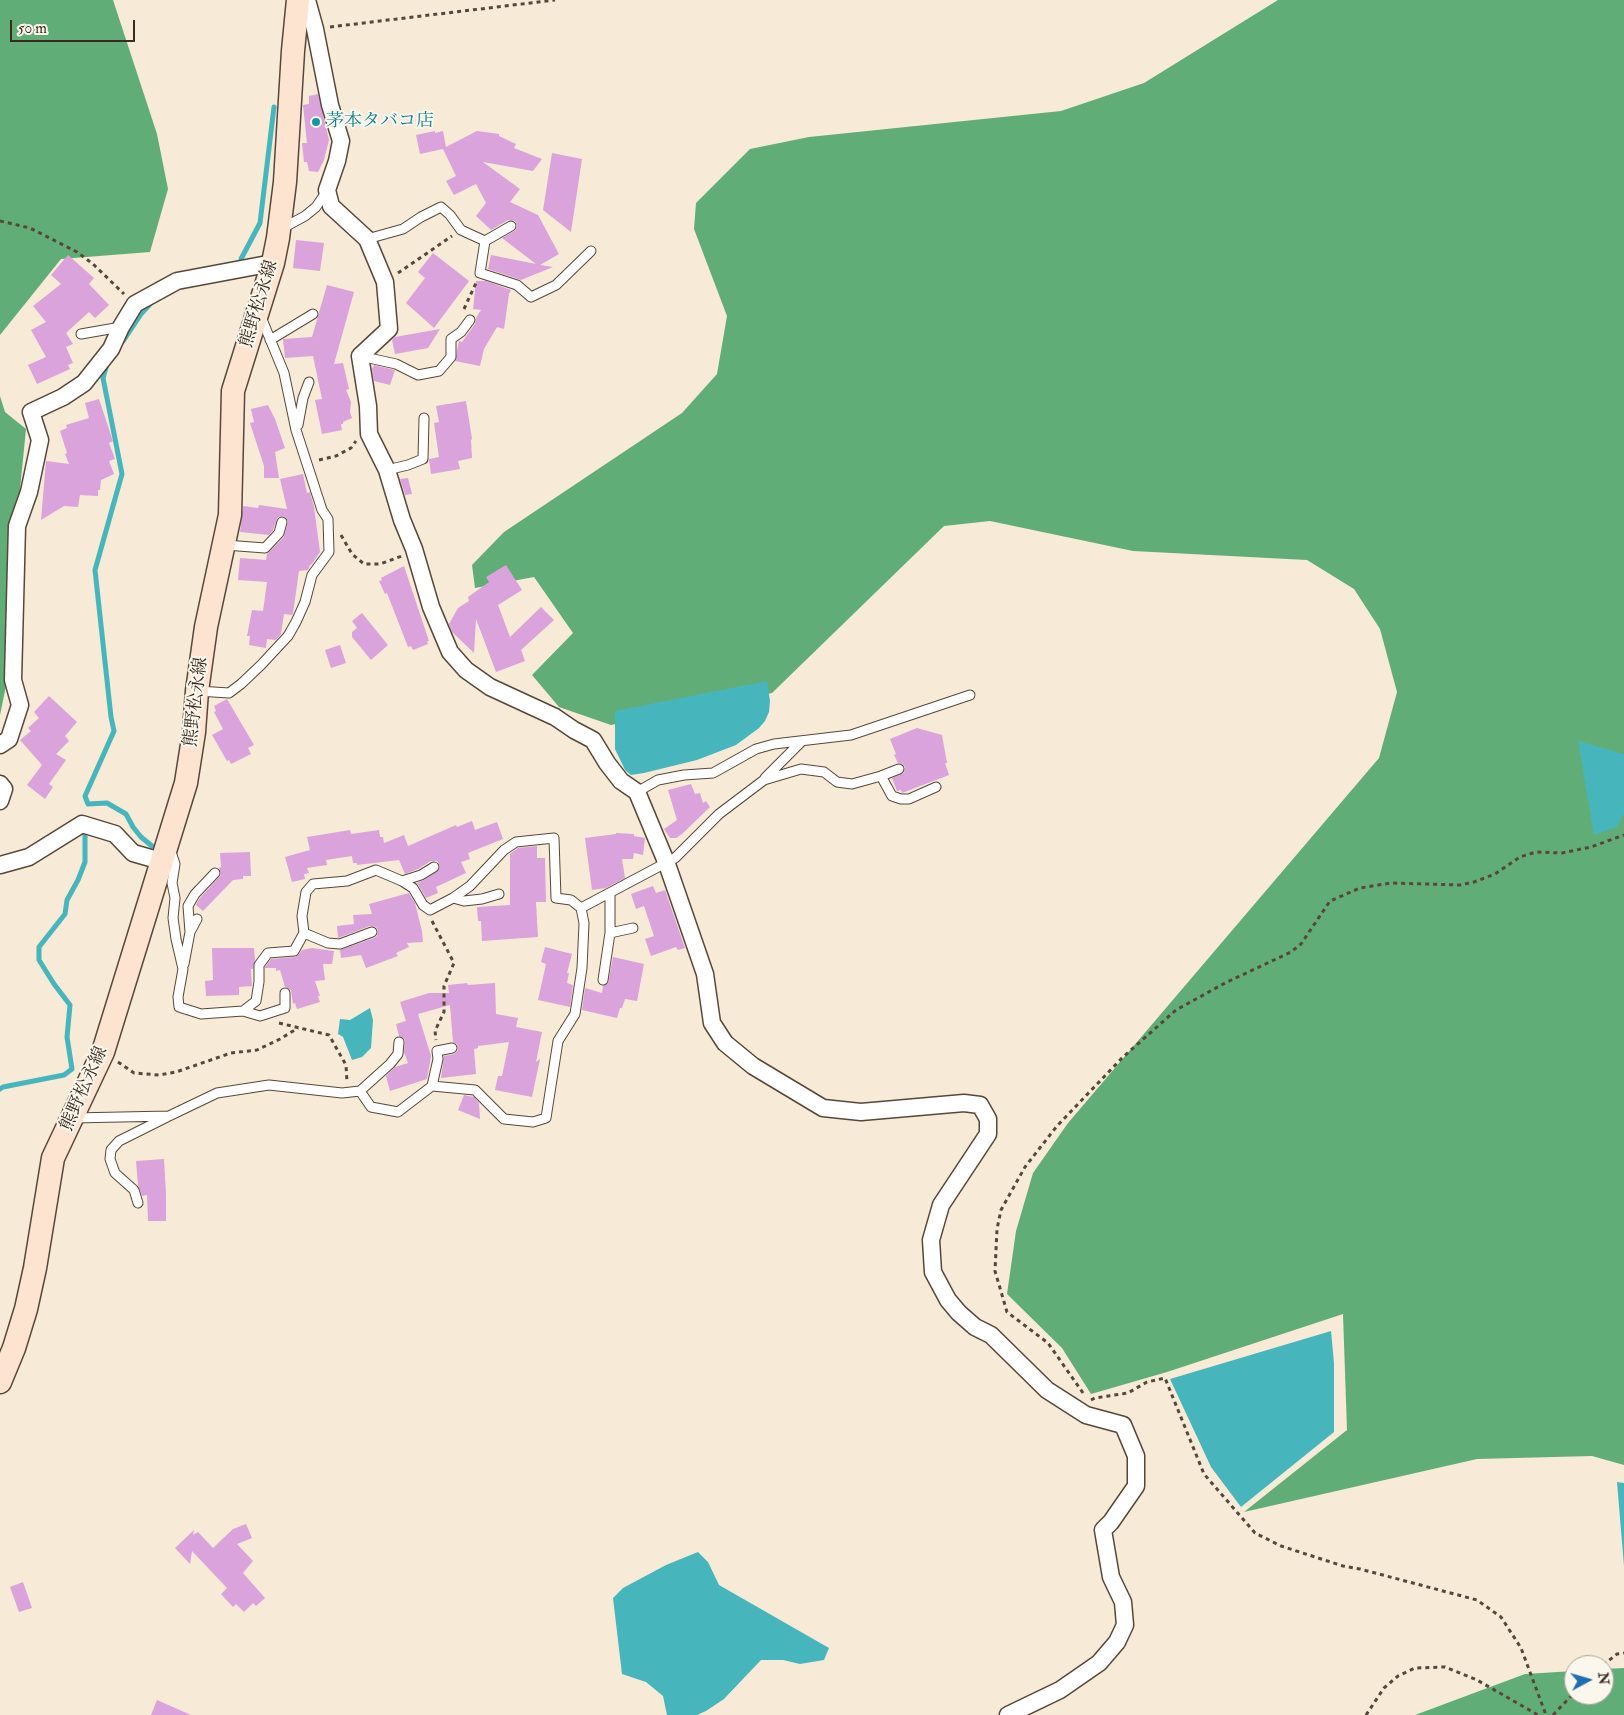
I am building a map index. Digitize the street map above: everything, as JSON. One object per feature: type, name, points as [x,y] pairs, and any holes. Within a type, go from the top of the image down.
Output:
[{"type":"main road","name":"熊野松永線","points":[[0,1382],[14,1348],[26,1309],[35,1268],[53,1158],[103,1052],[186,783],[206,627],[230,515],[233,391],[273,263],[285,182],[298,0]]},
{"type":"street","points":[[307,0],[315,29],[330,105],[341,142],[338,161],[328,190],[331,206],[367,239],[385,282],[389,329],[360,356],[368,406],[369,434],[387,470],[402,520],[414,549],[431,607],[450,652],[466,670],[490,687],[555,717],[593,740],[621,781],[637,792],[667,864],[705,974],[712,1023],[725,1043],[752,1066],[823,1108],[861,1112],[964,1103],[980,1105],[988,1119],[988,1134],[941,1206],[931,1240],[933,1272],[948,1300],[959,1313],[975,1327],[991,1335],[1047,1390],[1086,1414],[1123,1425],[1136,1456],[1136,1486],[1111,1522],[1103,1530],[1111,1577],[1123,1602],[1125,1625],[1118,1642],[1099,1663],[1060,1690],[1008,1715]]},
{"type":"street","points":[[0,745],[9,739],[20,704],[13,680],[17,526],[29,492],[40,440],[31,412],[63,397],[84,383],[111,349],[121,327],[135,304],[177,281],[273,263]]},
{"type":"street","points":[[0,784],[4,789],[0,801]]},
{"type":"street","points":[[0,865],[29,857],[82,824],[115,834],[133,853],[165,852]]},
{"type":"lane","points":[[278,230],[316,208],[328,190]]},
{"type":"lane","points":[[367,239],[403,229],[420,217],[441,207],[450,215],[461,230],[485,241]]},
{"type":"lane","points":[[485,241],[511,226]]},
{"type":"lane","points":[[485,241],[480,273],[517,285],[532,298],[556,285],[591,251]]},
{"type":"lane","points":[[197,691],[229,693],[241,684],[288,636],[304,602],[312,575],[329,552],[328,519],[322,510],[296,430],[284,373],[258,310]]},
{"type":"lane","points":[[270,340],[314,314]]},
{"type":"lane","points":[[360,356],[396,364],[418,375],[439,371],[451,357],[451,339],[461,332],[470,320]]},
{"type":"lane","points":[[81,334],[121,327]]},
{"type":"lane","points":[[296,430],[303,398],[309,382]]},
{"type":"lane","points":[[387,470],[423,459],[424,418]]},
{"type":"lane","points":[[224,544],[265,548],[278,533],[282,522]]},
{"type":"lane","points":[[637,792],[658,780],[684,775],[712,773],[756,749],[774,744],[851,734],[970,695]]},
{"type":"lane","points":[[581,908],[646,873],[667,864],[675,858],[719,814],[764,780],[802,741]]},
{"type":"lane","points":[[764,780],[801,769],[824,772],[837,782],[852,784],[899,769]]},
{"type":"lane","points":[[880,776],[892,796],[900,799],[909,799],[936,787]]},
{"type":"lane","points":[[243,1011],[256,1001],[259,965],[268,953],[294,951],[304,932],[302,916],[306,892],[313,884],[347,881],[376,870],[413,888],[423,905],[430,910],[453,898],[470,886],[504,850],[516,842],[554,838],[556,898],[571,900],[581,908],[584,932],[582,968],[575,1014],[558,1041],[546,1118],[533,1122],[504,1119],[475,1090],[432,1086]]},
{"type":"lane","points":[[165,852],[175,864],[172,883],[175,898],[173,918],[183,969]]},
{"type":"lane","points":[[402,881],[421,875],[434,867]]},
{"type":"lane","points":[[215,873],[195,894],[188,906],[190,932],[178,998],[179,1007],[201,1014],[243,1011],[260,1016],[285,1008],[285,994]]},
{"type":"lane","points":[[453,898],[464,902],[499,894]]},
{"type":"lane","points":[[603,980],[610,933],[610,894]]},
{"type":"lane","points":[[190,932],[197,919]]},
{"type":"lane","points":[[610,933],[633,928]]},
{"type":"lane","points":[[304,932],[328,943],[340,944],[372,932]]},
{"type":"lane","points":[[138,1203],[134,1190],[115,1173],[110,1160],[111,1150],[119,1141],[217,1093],[269,1085],[342,1093],[360,1091],[390,1064],[398,1054],[399,1042]]},
{"type":"lane","points":[[360,1091],[372,1107],[398,1112],[432,1086],[438,1059],[437,1050],[452,1048]]},
{"type":"lane","points":[[73,1118],[169,1116]]},
{"type":"path","points":[[315,29],[555,0]]},
{"type":"path","points":[[0,221],[30,228],[77,252],[93,264],[135,304]]},
{"type":"path","points":[[385,282],[461,230]]},
{"type":"path","points":[[451,339],[480,273]]},
{"type":"path","points":[[307,463],[336,456],[351,448],[359,437]]},
{"type":"path","points":[[328,519],[341,535],[352,554],[364,564],[380,564],[404,556],[414,549]]},
{"type":"path","points":[[1083,1394],[1048,1343],[1007,1312],[995,1271],[997,1229],[1001,1210],[1025,1167],[1057,1126],[1122,1058],[1176,1010],[1225,983],[1291,952],[1301,944],[1330,901],[1360,888],[1390,883],[1460,885],[1474,882],[1494,874],[1520,857],[1536,852],[1562,853],[1591,847],[1624,834]]},
{"type":"path","points":[[423,905],[454,963],[444,986],[444,1012],[435,1031],[437,1050]]},
{"type":"path","points":[[260,1016],[278,1023],[329,1035],[346,1065],[348,1074],[347,1088],[342,1093]]},
{"type":"path","points":[[103,1052],[134,1073],[159,1075],[176,1072],[231,1053],[257,1050],[298,1028]]},
{"type":"path","points":[[1088,1401],[1095,1398],[1128,1393],[1147,1382],[1165,1378],[1204,1474],[1255,1533],[1281,1546],[1343,1566],[1477,1600],[1501,1617],[1521,1648],[1546,1715]]},
{"type":"path","points":[[1366,1715],[1384,1688],[1398,1676],[1415,1668],[1444,1667],[1477,1680],[1538,1715]]},
{"type":"path","points":[[1553,1715],[1564,1703]]},
{"type":"green space","points":[[0,0],[113,0],[157,134],[168,189],[150,252],[61,259],[0,335]]},
{"type":"green space","points":[[1278,0],[1624,0],[1624,1465],[1592,1456],[1477,1459],[1244,1512],[1347,1430],[1343,1314],[1167,1372],[1091,1394],[1062,1348],[1007,1294],[1016,1231],[1033,1173],[1068,1123],[1379,758],[1397,692],[1380,629],[1354,589],[1307,560],[1133,551],[990,521],[944,526],[772,693],[611,725],[559,707],[532,675],[573,633],[534,577],[475,588],[472,565],[504,532],[682,413],[717,374],[727,316],[694,229],[696,203],[750,149],[809,137],[1061,111],[1144,83]]},
{"type":"green space","points":[[0,396],[5,412],[26,429],[18,509],[7,681],[0,715]]},
{"type":"green space","points":[[1614,1668],[1624,1668],[1624,1715],[1415,1715],[1525,1674],[1564,1672],[1564,1705],[1614,1705]]},
{"type":"water","points":[[767,681],[770,701],[769,712],[765,721],[759,728],[736,745],[697,760],[644,773],[631,775],[625,770],[615,749],[615,711]]},
{"type":"water","points":[[1578,741],[1624,754],[1624,813],[1617,827],[1594,835]]},
{"type":"water","points":[[370,1008],[373,1020],[371,1048],[362,1057],[352,1060],[343,1037],[338,1034],[340,1019],[350,1020]]},
{"type":"water","points":[[1331,1331],[1334,1363],[1334,1432],[1241,1507],[1211,1467],[1170,1379]]},
{"type":"water","points":[[1617,1482],[1624,1483],[1624,1566]]},
{"type":"water","points":[[698,1552],[708,1562],[719,1585],[829,1648],[824,1660],[800,1664],[783,1660],[761,1660],[724,1699],[706,1711],[697,1715],[667,1715],[663,1696],[646,1682],[622,1674],[613,1598],[623,1588],[666,1565]]},
{"type":"building","name":"茅本タバコ店","points":[[318,94],[329,140],[324,160],[318,172],[309,171],[307,162],[304,162],[302,143],[307,143],[303,105],[309,104],[309,96]]},
{"type":"building","points":[[435,131],[435,133],[443,131],[446,147],[477,131],[499,134],[499,136],[516,144],[514,148],[542,159],[533,171],[483,162],[520,189],[510,202],[538,215],[559,254],[540,265],[553,267],[521,280],[488,269],[491,255],[536,264],[502,238],[516,230],[515,221],[508,220],[491,230],[476,216],[486,203],[476,184],[454,195],[446,181],[456,176],[443,149],[420,154],[416,135]]},
{"type":"building","points":[[552,153],[582,159],[571,232],[543,210]]},
{"type":"building","points":[[296,240],[324,243],[320,271],[293,268]]},
{"type":"building","points":[[433,253],[469,281],[434,328],[406,303],[425,278],[418,272]]},
{"type":"building","points":[[68,255],[94,278],[89,284],[109,305],[95,318],[89,312],[66,333],[73,344],[66,347],[73,363],[68,365],[70,369],[37,384],[28,365],[46,357],[31,330],[46,322],[33,306],[61,284],[51,275]]},
{"type":"building","points":[[476,281],[486,281],[511,290],[504,329],[497,327],[484,349],[480,366],[455,361],[459,341],[462,342],[475,324],[481,310],[473,309]]},
{"type":"building","points":[[327,285],[354,292],[334,364],[343,363],[349,389],[346,390],[351,402],[350,412],[352,418],[341,424],[342,430],[322,434],[315,400],[322,399],[313,356],[285,358],[283,339],[312,337]]},
{"type":"building","points":[[440,329],[428,348],[395,354],[392,340],[395,337]]},
{"type":"building","points":[[374,365],[395,370],[390,385],[374,381],[372,369]]},
{"type":"building","points":[[99,399],[113,441],[109,443],[115,459],[109,461],[114,474],[101,480],[98,496],[80,495],[78,507],[64,506],[41,520],[46,461],[69,464],[60,431],[67,428],[66,425],[89,418],[85,403]]},
{"type":"building","points":[[466,401],[472,439],[472,458],[458,461],[460,469],[431,474],[429,459],[439,457],[434,423],[439,422],[436,406]]},
{"type":"building","points":[[268,405],[285,448],[275,452],[279,478],[264,478],[264,466],[250,423],[254,422],[251,409]]},
{"type":"building","points":[[303,474],[307,493],[310,492],[314,507],[320,552],[308,570],[299,571],[293,613],[292,615],[284,614],[281,634],[276,640],[267,639],[266,648],[249,645],[250,636],[247,636],[252,610],[263,611],[267,582],[238,580],[240,558],[266,560],[267,554],[284,537],[288,521],[284,516],[278,517],[269,535],[240,532],[243,506],[258,508],[259,505],[287,509],[280,479]]},
{"type":"building","points":[[408,478],[412,494],[405,495],[400,479]]},
{"type":"building","points":[[506,565],[522,590],[498,605],[510,637],[541,607],[554,620],[521,650],[525,661],[496,672],[476,619],[474,653],[452,632],[449,624],[458,608],[469,601],[468,597],[489,582],[486,577]]},
{"type":"building","points":[[404,566],[429,641],[427,641],[428,644],[413,650],[411,646],[408,647],[387,593],[385,594],[379,581],[382,580],[381,578]]},
{"type":"building","points":[[362,613],[388,645],[371,660],[352,637],[352,632],[357,628],[352,621]]},
{"type":"building","points":[[340,645],[346,663],[331,668],[325,650]]},
{"type":"building","points":[[49,696],[77,722],[65,736],[69,741],[56,754],[66,760],[49,784],[53,787],[45,799],[27,785],[42,765],[20,740],[31,731],[28,728],[39,718],[34,712]]},
{"type":"building","points":[[227,699],[254,745],[248,748],[251,754],[231,764],[229,760],[227,761],[212,735],[223,729],[214,712],[216,711],[214,706]]},
{"type":"building","points":[[917,728],[942,735],[947,763],[945,763],[949,775],[902,793],[901,790],[897,791],[892,778],[904,773],[905,767],[898,763],[890,739]]},
{"type":"building","points":[[691,784],[695,794],[700,793],[703,803],[706,801],[710,807],[682,834],[676,838],[670,838],[664,829],[677,820],[668,790]]},
{"type":"building","points":[[472,821],[475,830],[497,822],[503,839],[468,853],[470,859],[461,862],[466,873],[436,887],[438,893],[426,898],[417,883],[439,870],[440,866],[437,861],[431,861],[405,874],[399,860],[357,865],[357,863],[353,863],[352,856],[326,860],[327,865],[307,868],[309,873],[304,874],[305,879],[292,882],[285,857],[310,850],[307,837],[350,830],[351,834],[379,830],[380,837],[383,837],[384,843],[404,835],[408,846],[456,825],[457,827]]},
{"type":"building","points":[[616,833],[634,834],[634,836],[645,838],[643,855],[634,853],[633,859],[622,859],[625,878],[606,888],[592,890],[585,838]]},
{"type":"building","points":[[537,846],[537,858],[545,858],[546,902],[536,902],[538,937],[482,941],[481,921],[478,921],[477,907],[510,905],[510,854],[518,848]]},
{"type":"building","points":[[250,852],[251,876],[243,876],[243,879],[233,880],[203,911],[196,905],[221,875],[219,868],[221,867],[220,853]]},
{"type":"building","points":[[653,886],[656,893],[665,890],[685,948],[678,950],[676,947],[651,956],[645,939],[654,936],[644,906],[636,909],[631,894]]},
{"type":"building","points":[[409,893],[415,903],[423,942],[407,943],[409,947],[396,953],[398,956],[366,968],[361,955],[341,958],[340,950],[374,938],[377,936],[378,930],[376,927],[370,926],[338,938],[337,926],[354,924],[353,915],[372,914],[369,904]]},
{"type":"building","points":[[545,947],[572,954],[567,973],[569,973],[567,983],[573,985],[570,1007],[538,1000],[546,964],[541,962]]},
{"type":"building","points":[[212,948],[254,948],[255,960],[253,969],[251,969],[252,986],[239,987],[239,995],[206,996],[205,981],[213,980]]},
{"type":"building","points":[[312,948],[334,951],[332,964],[323,964],[325,980],[315,981],[320,1002],[297,1009],[295,1003],[293,1004],[291,990],[285,987],[280,970],[276,971],[276,968],[265,967],[271,959],[295,957],[302,950]]},
{"type":"building","points":[[613,957],[644,964],[637,1001],[625,999],[617,1018],[582,1010],[585,988],[602,993],[603,986],[608,983]]},
{"type":"building","points":[[467,983],[468,985],[495,983],[496,1014],[518,1018],[516,1027],[542,1032],[536,1062],[540,1059],[532,1097],[495,1090],[498,1076],[502,1076],[509,1042],[478,1046],[478,1048],[474,1049],[476,1074],[441,1078],[444,1056],[454,1054],[458,1050],[457,1044],[453,1042],[450,1005],[418,1014],[431,1056],[427,1079],[390,1091],[386,1076],[395,1067],[408,1063],[404,1052],[405,1040],[399,1036],[396,1024],[406,1021],[400,1002],[429,993],[449,993],[448,985]]},
{"type":"building","points":[[464,1095],[474,1097],[479,1103],[480,1119],[458,1110]]},
{"type":"building","points":[[164,1159],[166,1221],[148,1221],[147,1195],[142,1196],[138,1185],[136,1161]]},
{"type":"building","points":[[246,1524],[252,1538],[237,1544],[253,1561],[243,1573],[265,1598],[256,1606],[253,1603],[244,1612],[236,1604],[233,1607],[221,1594],[227,1588],[192,1551],[190,1564],[175,1548],[194,1530],[193,1535],[198,1532],[213,1548],[233,1529]]},
{"type":"building","points":[[23,1582],[32,1608],[19,1612],[10,1587]]},
{"type":"building","points":[[157,1700],[191,1715],[151,1715]]},
{"type":"waterway","points":[[241,259],[260,223],[274,107]]},
{"type":"waterway","points":[[123,341],[141,314],[152,302]]},
{"type":"waterway","points":[[107,364],[103,378],[122,474],[95,570],[114,731],[85,796],[88,804],[107,803],[126,814],[141,837],[152,846]]},
{"type":"waterway","points":[[0,1089],[64,1075],[72,1069],[67,1037],[70,1005],[39,960],[39,947],[65,914],[67,900],[85,862],[85,832]]},
{"type":"place","name":"茅本タバコ店","points":[[316,122]]}]
